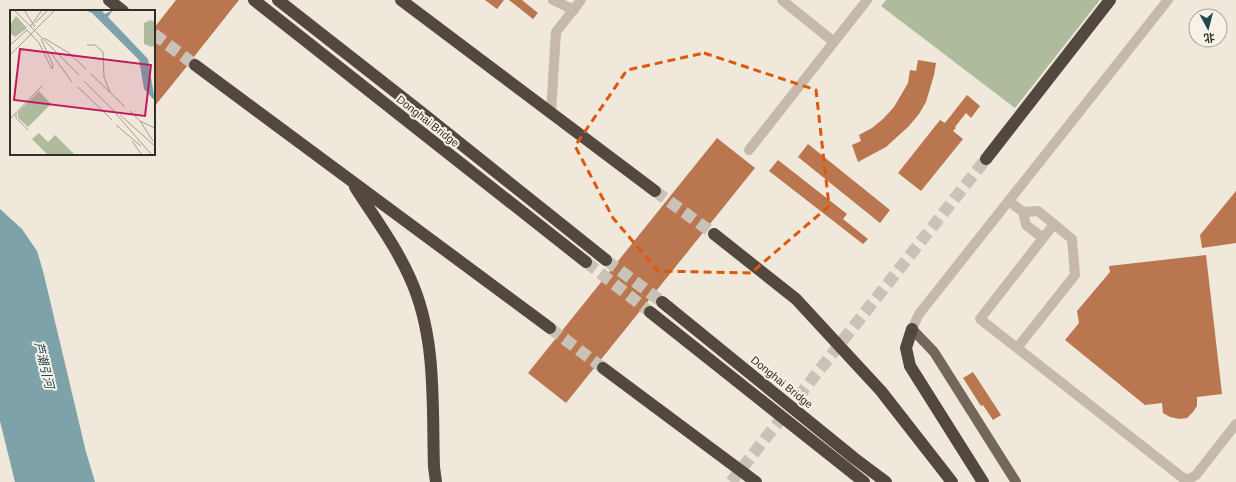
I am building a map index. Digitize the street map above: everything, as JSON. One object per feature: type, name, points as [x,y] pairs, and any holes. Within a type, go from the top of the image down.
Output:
[{"type":"highway","points":[[109,0],[122,10]]},
{"type":"highway","name":"Donghai Bridge","points":[[254,0],[586,262]]},
{"type":"highway","name":"Donghai Bridge","points":[[278,0],[422,112],[606,260]]},
{"type":"highway","points":[[401,0],[655,191]]},
{"type":"highway","points":[[986,159],[1110,0]]},
{"type":"highway","points":[[195,65],[550,328]]},
{"type":"highway","points":[[352,181],[389,240],[410,278],[424,318],[428,337],[431,371],[434,467],[436,482]]},
{"type":"highway","points":[[714,234],[796,299],[881,391],[952,482]]},
{"type":"highway","name":"Donghai Bridge","points":[[662,302],[854,458],[886,482]]},
{"type":"highway","points":[[650,312],[864,482]]},
{"type":"highway","points":[[912,329],[906,348],[910,366],[983,482]]},
{"type":"highway","points":[[602,368],[756,482]]},
{"type":"main road","points":[[912,329],[934,352],[1016,482]]},
{"type":"street","points":[[553,0],[574,10]]},
{"type":"street","points":[[551,112],[556,32],[581,0]]},
{"type":"street","points":[[782,0],[834,42]]},
{"type":"street","points":[[749,150],[867,0]]},
{"type":"street","points":[[912,329],[919,314],[1168,0]]},
{"type":"street","points":[[1009,201],[1023,212],[1026,225],[1043,238]]},
{"type":"street","points":[[1017,348],[1075,275],[1072,239],[1038,211],[1023,212]]},
{"type":"street","points":[[1054,224],[980,319],[1183,478],[1189,479],[1196,475],[1236,424]]},
{"type":"highlighted area","points":[[704,53],[816,90],[829,206],[751,273],[658,271],[613,218],[575,146],[627,70]]},
{"type":"green space","points":[[886,0],[1100,0],[1015,108],[881,6]]},
{"type":"water","name":"芦潮引河","points":[[0,209],[22,229],[37,251],[86,452],[95,482],[15,482],[0,421]]},
{"type":"building","points":[[176,0],[239,0],[193,58],[189,60],[188,65],[155,106],[155,27]]},
{"type":"building","points":[[485,0],[504,0],[497,9]]},
{"type":"building","points":[[509,0],[522,0],[538,13],[533,19]]},
{"type":"building","points":[[918,60],[936,63],[926,102],[919,114],[909,126],[886,147],[858,162],[852,145],[861,141],[859,135],[872,128],[894,107],[908,83],[910,70],[916,71]]},
{"type":"building","points":[[967,95],[980,106],[971,118],[966,113],[955,127],[956,128],[953,131],[963,139],[921,191],[898,173],[940,120],[945,123]]},
{"type":"building","points":[[717,138],[755,168],[566,403],[528,373]]},
{"type":"building","points":[[808,144],[890,210],[880,223],[798,157]]},
{"type":"building","points":[[778,160],[847,214],[843,219],[868,239],[863,244],[769,171]]},
{"type":"building","points":[[1236,191],[1236,243],[1202,248],[1200,235]]},
{"type":"building","points":[[1206,255],[1222,394],[1197,397],[1197,406],[1193,412],[1187,418],[1179,419],[1170,417],[1163,413],[1162,403],[1145,405],[1065,340],[1079,323],[1077,311],[1110,272],[1109,266]]},
{"type":"building","points":[[973,372],[1001,415],[993,420],[983,405],[981,406],[963,378]]},
{"type":"tunnel","points":[[155,35],[195,65]]},
{"type":"tunnel","points":[[731,482],[986,159]]},
{"type":"tunnel","points":[[655,191],[714,234]]},
{"type":"tunnel","points":[[606,260],[662,302]]},
{"type":"tunnel","points":[[586,262],[650,312]]},
{"type":"tunnel","points":[[550,328],[603,368]]}]
